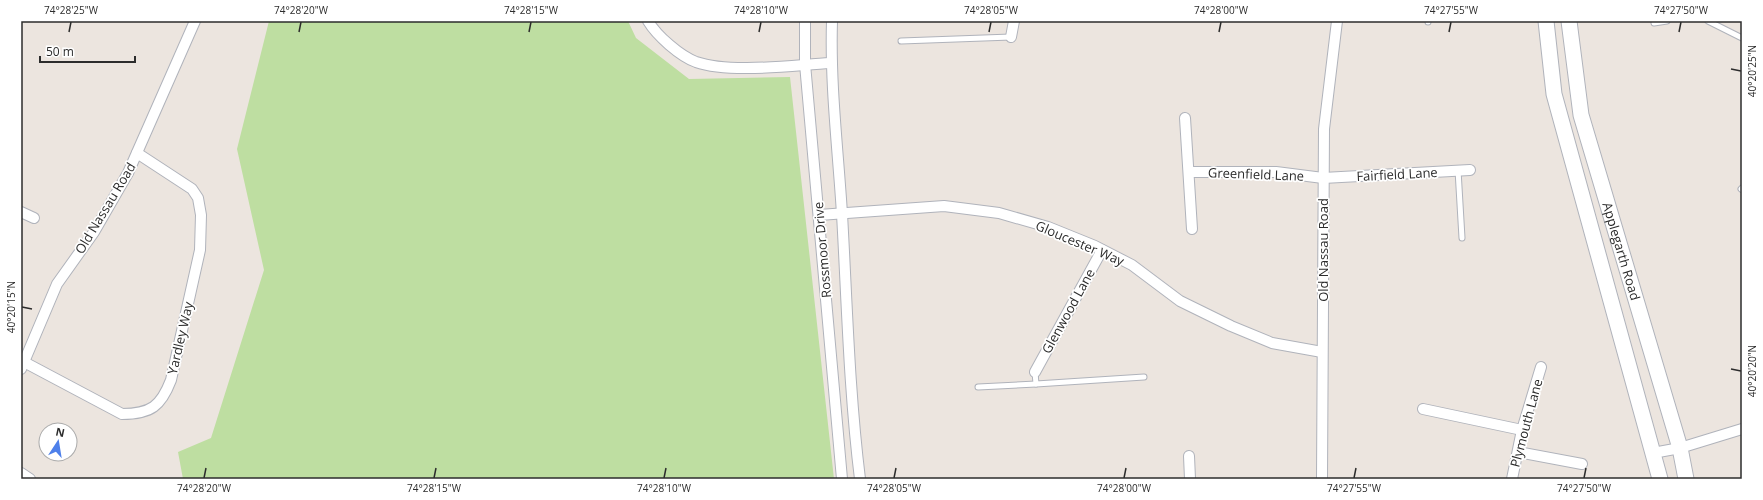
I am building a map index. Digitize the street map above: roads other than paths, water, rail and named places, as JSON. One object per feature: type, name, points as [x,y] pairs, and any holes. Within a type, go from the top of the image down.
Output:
[{"type":"main road","name":"Applegarth Road","points":[[1546,21],[1554,94],[1660,479]]},
{"type":"main road","name":"Applegarth Road","points":[[1569,21],[1581,115],[1680,448],[1686,479]]},
{"type":"street","name":"Old Nassau Road","points":[[22,366],[57,284],[94,232],[128,172],[195,21]]},
{"type":"street","points":[[648,21],[652,28],[672,47],[696,62],[729,68],[830,63]]},
{"type":"street","name":"Rossmoor Drive","points":[[805,21],[805,64],[842,479]]},
{"type":"street","name":"Rossmoor Drive","points":[[832,21],[830,63],[842,213],[853,424],[860,479]]},
{"type":"street","points":[[1011,37],[1014,21]]},
{"type":"street","name":"Old Nassau Road","points":[[1322,479],[1324,129],[1337,21]]},
{"type":"street","name":"Greenfield Lane","points":[[1185,118],[1192,229]]},
{"type":"street","name":"Yardley Way","points":[[22,366],[122,414],[136,414],[154,407],[164,398],[171,380],[200,250],[201,215],[198,198],[192,189],[137,153]]},
{"type":"street","name":"Fairfield Lane","points":[[1323,178],[1470,170]]},
{"type":"street","name":"Greenfield Lane","points":[[1189,172],[1276,172],[1323,178]]},
{"type":"street","name":"Gloucester Way","points":[[818,215],[944,206],[998,213],[1048,227],[1102,250],[1132,265],[1180,301],[1231,326],[1272,343],[1322,352]]},
{"type":"street","points":[[21,212],[34,218]]},
{"type":"street","name":"Glenwood Lane","points":[[1034,372],[1102,250]]},
{"type":"street","name":"Plymouth Lane","points":[[1512,479],[1522,430],[1541,367]]},
{"type":"street","points":[[1423,409],[1522,430]]},
{"type":"street","points":[[1653,453],[1680,448],[1742,429]]},
{"type":"street","points":[[1518,452],[1582,464]]},
{"type":"street","points":[[1189,456],[1190,479]]},
{"type":"street","points":[[21,473],[30,479]]},
{"type":"lane","points":[[1654,23],[1667,21]]},
{"type":"lane","points":[[1708,21],[1742,38]]},
{"type":"lane","points":[[901,41],[1011,37]]},
{"type":"lane","points":[[1458,170],[1462,238]]},
{"type":"lane","points":[[1034,372],[1036,384]]},
{"type":"lane","points":[[978,386],[1144,377]]}]
